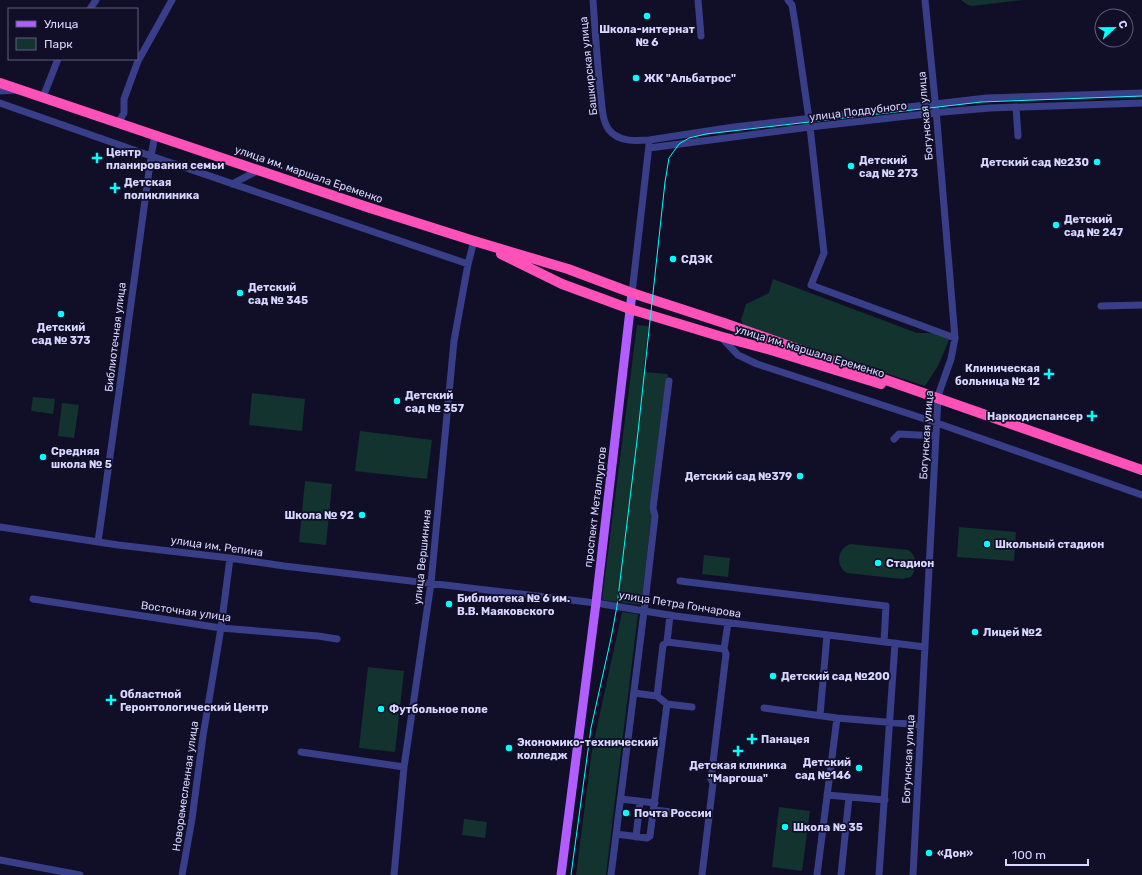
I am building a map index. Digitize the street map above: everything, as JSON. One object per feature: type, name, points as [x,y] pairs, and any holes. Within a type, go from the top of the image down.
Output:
[{"type":"highway","name":"улица им. маршала Еременко","points":[[0,83],[367,207],[568,269],[632,293],[724,322],[938,400],[1142,478]]},
{"type":"highway","name":"улица им. маршала Еременко","points":[[474,241],[562,284],[630,309],[938,400],[1142,470]]},
{"type":"highway","points":[[562,284],[564,272],[568,269]]},
{"type":"highway","points":[[719,336],[724,332],[724,322]]},
{"type":"main road","name":"проспект Металлургов","points":[[561,875],[596,603],[632,293]]},
{"type":"street","points":[[118,123],[124,113],[124,99],[138,61],[172,0]]},
{"type":"street","name":"Башкирская улица","points":[[592,0],[596,50],[604,115],[609,129],[615,136],[626,140],[649,144],[700,133]]},
{"type":"street","points":[[698,0],[701,36]]},
{"type":"street","points":[[788,0],[792,5],[809,119]]},
{"type":"street","name":"Богунская улица","points":[[913,875],[938,400],[951,359],[955,338],[925,0]]},
{"type":"street","points":[[43,97],[58,60]]},
{"type":"street","points":[[0,91],[22,90]]},
{"type":"street","name":"улица Поддубного","points":[[700,133],[734,127],[987,98],[1142,93]]},
{"type":"street","points":[[0,103],[468,264]]},
{"type":"street","name":"улица Поддубного","points":[[649,144],[990,108],[1142,103]]},
{"type":"street","points":[[1016,107],[1018,136]]},
{"type":"street","points":[[810,127],[824,253],[811,285],[955,338]]},
{"type":"street","name":"Библиотечная улица","points":[[98,542],[155,135]]},
{"type":"street","name":"проспект Металлургов","points":[[632,293],[649,144]]},
{"type":"street","points":[[232,184],[259,170]]},
{"type":"street","name":"улица Вершинина","points":[[394,875],[404,767],[431,583],[453,344],[468,264],[474,241]]},
{"type":"street","points":[[1101,306],[1142,305]]},
{"type":"street","points":[[719,336],[738,355],[757,364],[937,423],[1142,495]]},
{"type":"street","points":[[611,875],[644,611],[655,516],[653,508],[669,381]]},
{"type":"street","points":[[894,439],[899,434],[936,436]]},
{"type":"street","name":"улица им. Репина","points":[[0,527],[98,542],[431,583]]},
{"type":"street","name":"Новоремесленная улица","points":[[182,875],[192,819],[202,736],[221,628],[230,558]]},
{"type":"street","points":[[680,581],[886,606],[884,642]]},
{"type":"street","name":"улица Петра Гончарова","points":[[431,583],[596,603],[728,623],[925,647]]},
{"type":"street","name":"Восточная улица","points":[[33,599],[221,628],[337,639]]},
{"type":"street","points":[[657,696],[663,646],[667,642],[670,615]]},
{"type":"street","points":[[702,875],[713,783],[711,779],[726,654],[724,649],[728,623]]},
{"type":"street","points":[[820,716],[827,635]]},
{"type":"street","points":[[667,642],[724,649]]},
{"type":"street","points":[[879,875],[895,643]]},
{"type":"street","points":[[634,693],[657,696],[666,704],[692,707]]},
{"type":"street","points":[[616,834],[648,838],[650,836],[666,704]]},
{"type":"street","points":[[764,708],[837,718],[921,725]]},
{"type":"street","points":[[817,875],[837,718]]},
{"type":"street","points":[[301,752],[404,767]]},
{"type":"street","points":[[827,795],[884,800]]},
{"type":"street","points":[[841,875],[848,797]]},
{"type":"street","points":[[621,800],[640,802],[654,807],[697,815]]},
{"type":"street","points":[[636,837],[640,802]]},
{"type":"street","points":[[0,860],[80,875]]},
{"type":"green space","points":[[961,0],[1023,0],[972,6]]},
{"type":"green space","points":[[773,279],[917,333],[946,333],[949,340],[938,366],[925,386],[744,327],[741,320],[746,304],[769,293]]},
{"type":"green space","points":[[637,325],[649,326],[643,372],[668,374],[641,605],[602,600]]},
{"type":"green space","points":[[252,393],[305,399],[302,431],[249,425]]},
{"type":"green space","points":[[33,397],[55,399],[53,414],[31,411]]},
{"type":"green space","points":[[62,403],[79,405],[74,438],[58,436]]},
{"type":"green space","points":[[360,431],[432,440],[427,479],[355,471]]},
{"type":"green space","points":[[305,481],[332,484],[326,545],[299,542]]},
{"type":"green space","name":"Школьный стадион","points":[[959,527],[1016,532],[1014,561],[957,557]]},
{"type":"green space","name":"Стадион","points":[[850,544],[908,550],[914,556],[916,563],[913,574],[911,577],[902,579],[847,573],[843,570],[839,562],[839,558],[842,550]]},
{"type":"green space","points":[[704,555],[730,558],[728,577],[702,574]]},
{"type":"green space","points":[[622,612],[638,614],[606,875],[576,875],[592,750]]},
{"type":"green space","name":"Футбольное поле","points":[[368,667],[404,671],[395,752],[359,748]]},
{"type":"green space","points":[[779,807],[810,811],[802,871],[772,867]]},
{"type":"green space","points":[[464,819],[487,822],[485,838],[462,835]]},
{"type":"tram line","points":[[571,875],[591,728],[617,606],[638,432],[665,182],[669,158],[679,144],[689,138],[706,134],[981,102],[1142,96]]},
{"type":"place","name":"Школа-интернат № 6","points":[[647,16]]},
{"type":"place","name":"ЖК \"Альбатрос\"","points":[[636,78]]},
{"type":"place","name":"Центр планирования семьи","points":[[97,158]]},
{"type":"place","name":"Детский сад №230","points":[[1097,162]]},
{"type":"place","name":"Детский сад № 273","points":[[851,166]]},
{"type":"place","name":"Детская поликлиника","points":[[115,188]]},
{"type":"place","name":"Детский сад № 247","points":[[1056,225]]},
{"type":"place","name":"СДЭК","points":[[673,259]]},
{"type":"place","name":"Детский сад № 345","points":[[240,293]]},
{"type":"place","name":"Детский сад № 373","points":[[61,314]]},
{"type":"place","name":"Клиническая больница № 12","points":[[1049,374]]},
{"type":"place","name":"Детский сад № 357","points":[[397,401]]},
{"type":"place","name":"Наркодиспансер","points":[[1092,416]]},
{"type":"place","name":"Средняя школа № 5","points":[[43,457]]},
{"type":"place","name":"Детский сад №379","points":[[800,476]]},
{"type":"place","name":"Школа № 92","points":[[362,515]]},
{"type":"place","name":"Школьный стадион","points":[[987,544]]},
{"type":"place","name":"Стадион","points":[[878,563]]},
{"type":"place","name":"Библиотека № 6 им. В.В. Маяковского","points":[[449,604]]},
{"type":"place","name":"Лицей №2","points":[[975,632]]},
{"type":"place","name":"Детский сад №200","points":[[773,676]]},
{"type":"place","name":"Областной Геронтологический Центр","points":[[111,700]]},
{"type":"place","name":"Футбольное поле","points":[[381,709]]},
{"type":"place","name":"Панацея","points":[[752,739]]},
{"type":"place","name":"Экономико-технический колледж","points":[[509,748]]},
{"type":"place","name":"Детская клиника \"Маргоша\"","points":[[738,751]]},
{"type":"place","name":"Детский сад №146","points":[[859,768]]},
{"type":"place","name":"Почта России","points":[[626,813]]},
{"type":"place","name":"Школа № 35","points":[[785,827]]},
{"type":"place","name":"«Дон»","points":[[929,853]]}]
